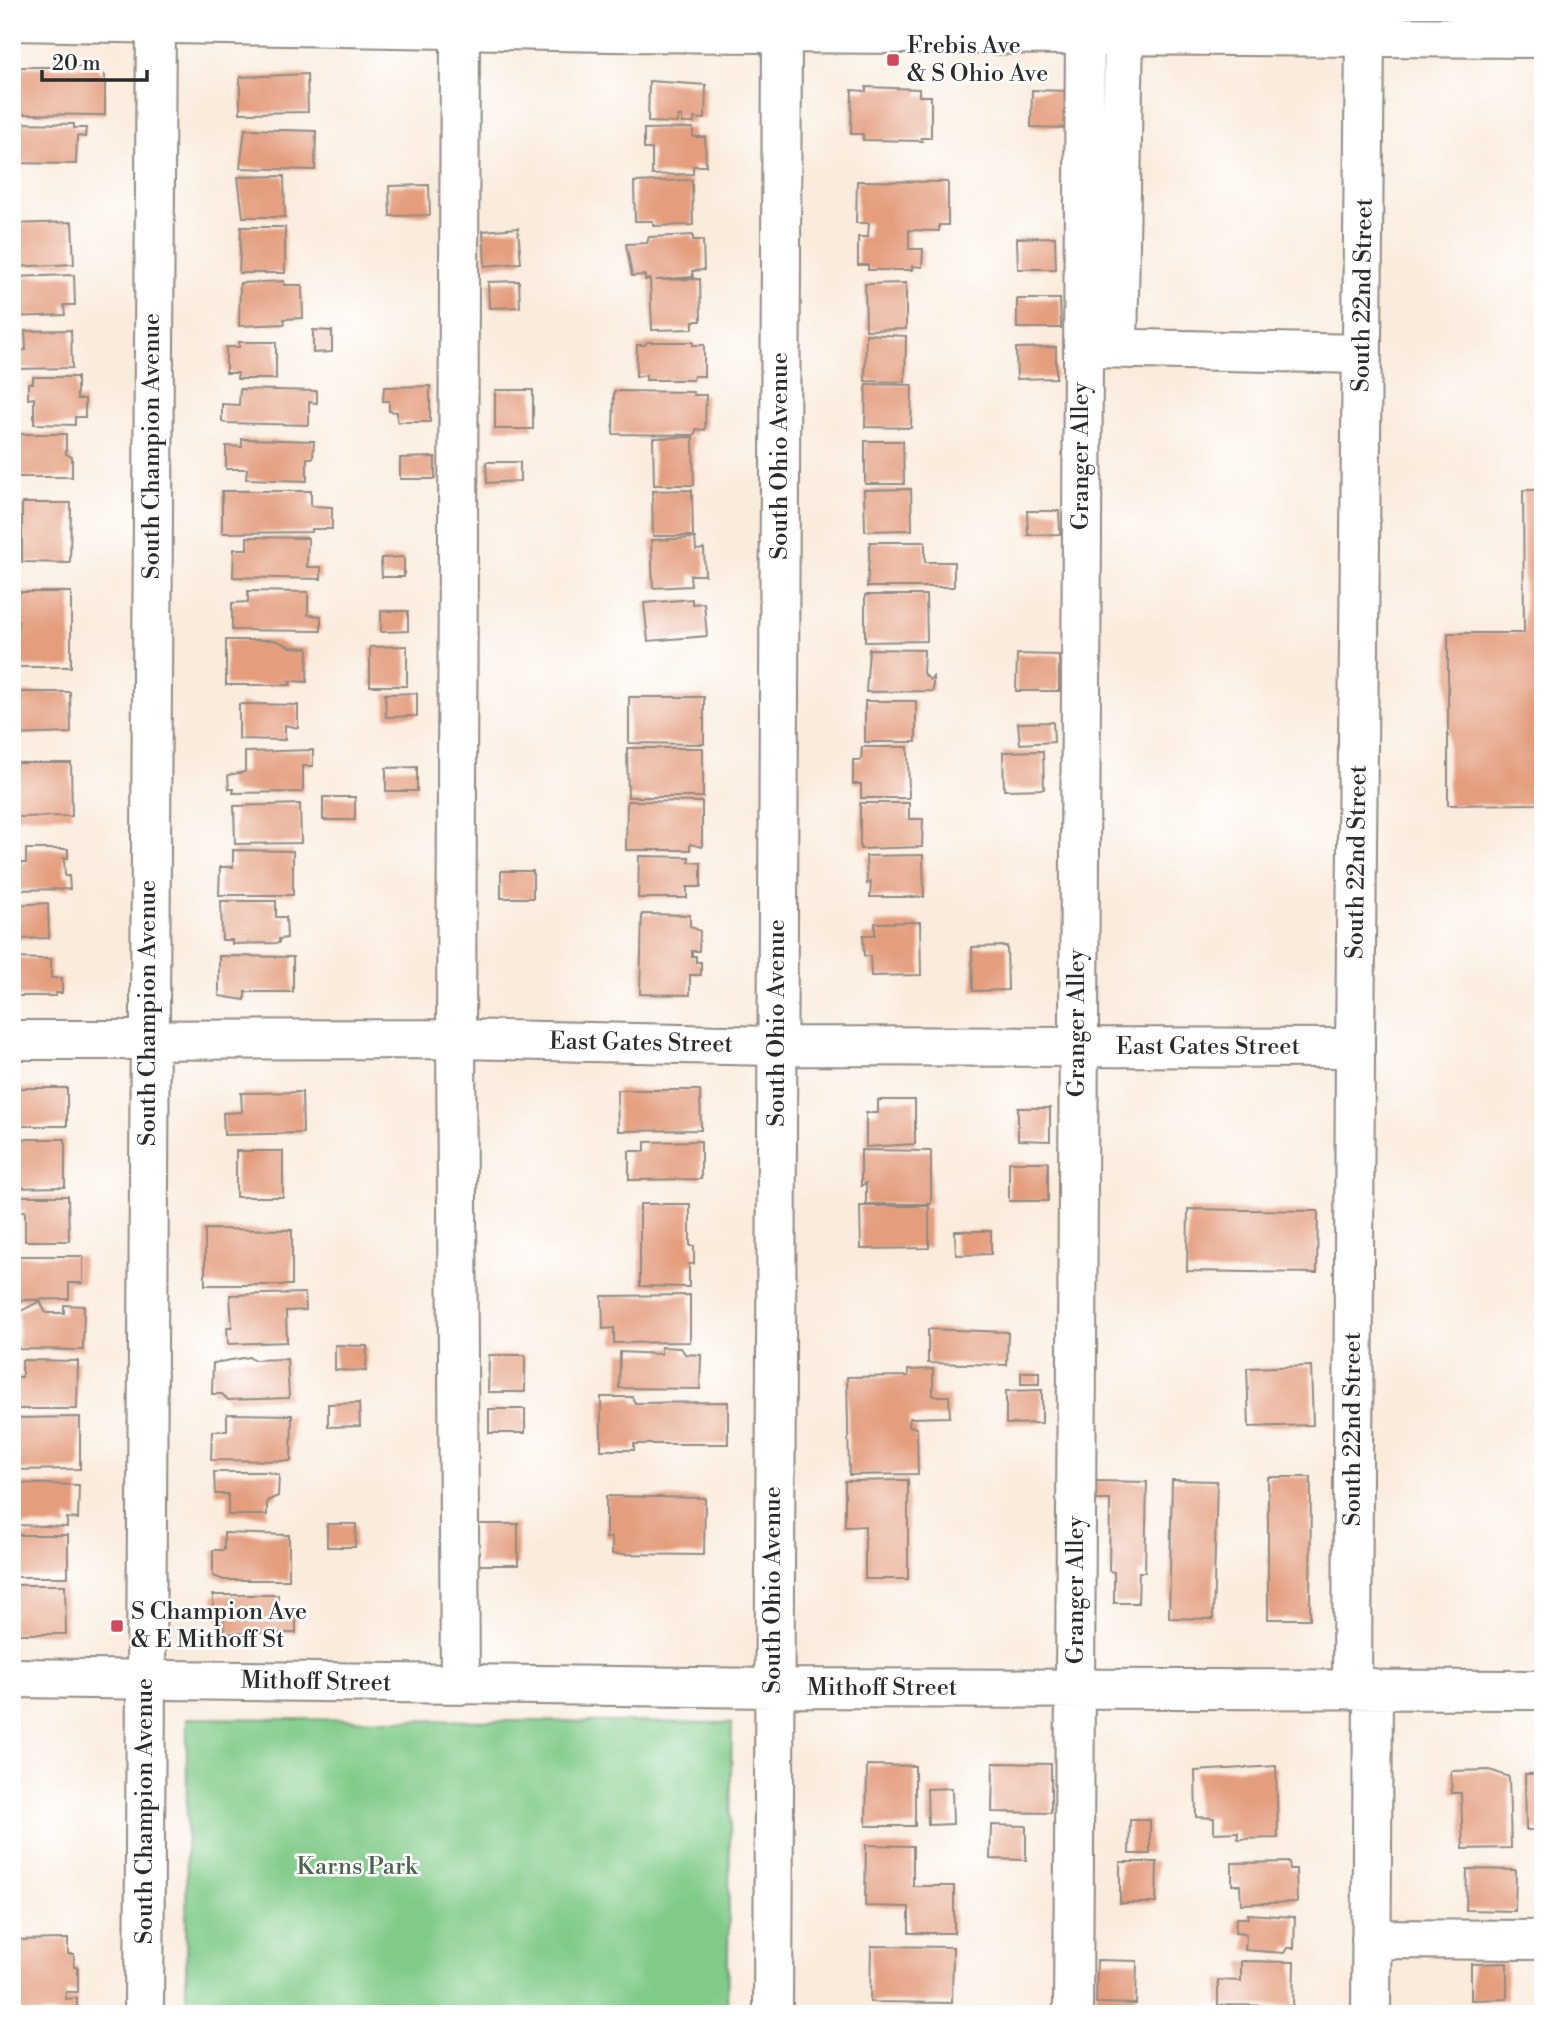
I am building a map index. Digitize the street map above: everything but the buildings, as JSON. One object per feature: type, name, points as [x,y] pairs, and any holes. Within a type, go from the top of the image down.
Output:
[{"type":"street","points":[[12,22],[156,18],[328,19],[460,29],[611,22],[782,31],[1365,35],[1464,24],[1543,38]]},
{"type":"street","name":"South Champion Avenue","points":[[144,2014],[156,18]]},
{"type":"street","points":[[460,29],[456,1039],[460,1685]]},
{"type":"street","name":"South Ohio Avenue","points":[[773,2014],[782,31]]},
{"type":"street","name":"Granger Alley","points":[[1073,2014],[1076,1046],[1100,348],[1085,33]]},
{"type":"street","points":[[1124,33],[1100,348],[1362,354]]},
{"type":"street","name":"South 22nd Street","points":[[1365,35],[1355,1048],[1363,1689],[1371,2014]]},
{"type":"street","name":"East Gates Street","points":[[12,1040],[148,1042],[456,1039],[777,1046],[1355,1048]]},
{"type":"street","name":"Mithoff Street","points":[[12,1678],[773,1688],[1543,1690]]},
{"type":"street","points":[[1371,1939],[1543,1940]]},
{"type":"green space","name":"Karns Park","points":[[187,1718],[732,1723],[727,2014],[186,2014]]},
{"type":"place","name":"Frebis Ave & S Ohio Ave","points":[[893,60]]},
{"type":"place","name":"S Champion Ave & E Mithoff St","points":[[117,1626]]}]
